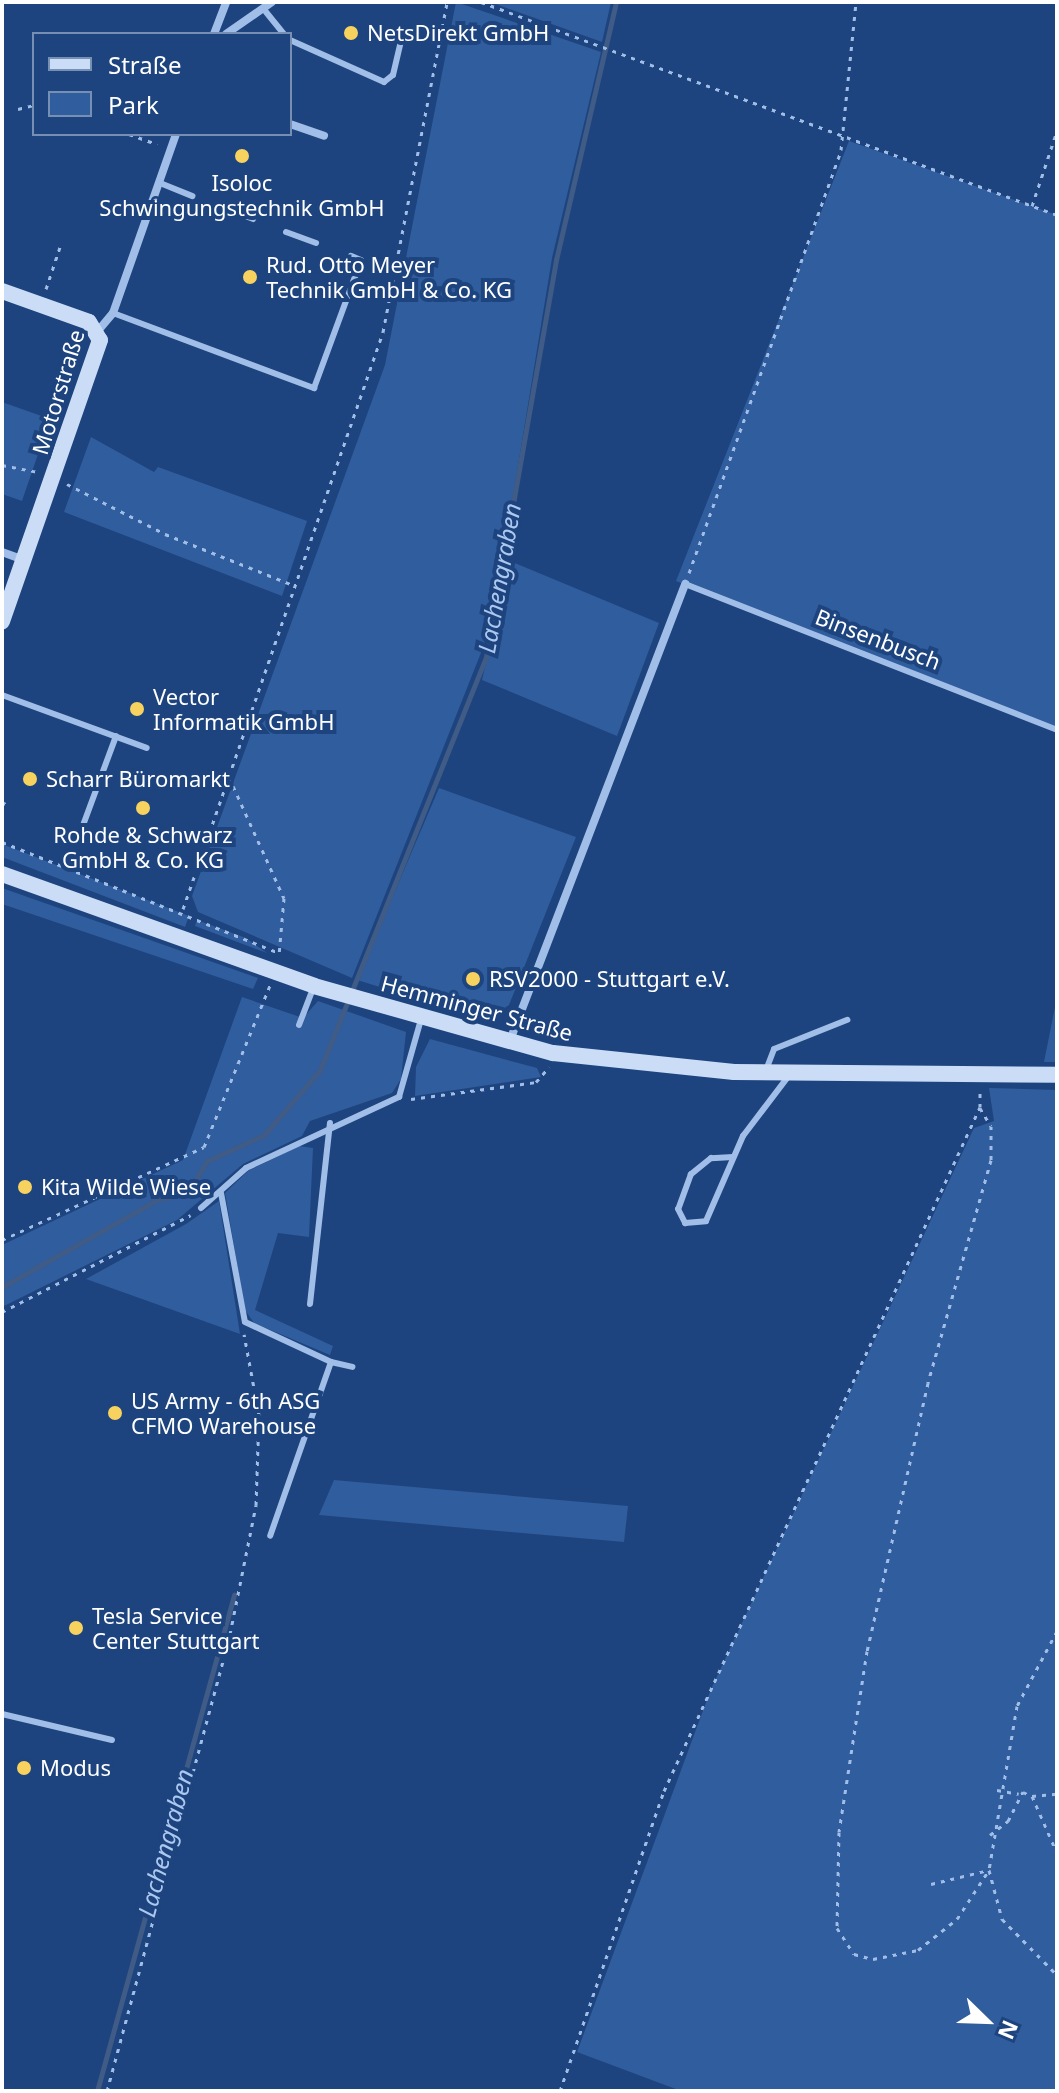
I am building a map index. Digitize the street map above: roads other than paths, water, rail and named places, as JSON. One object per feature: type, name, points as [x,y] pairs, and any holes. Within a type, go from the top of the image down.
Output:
[{"type":"main road","points":[[2,291],[97,332]]},
{"type":"main road","name":"Motorstraße","points":[[2,621],[97,356],[97,332]]},
{"type":"main road","name":"Hemminger Straße","points":[[2,874],[275,973],[509,1044],[635,1066],[790,1074],[1057,1075]]},
{"type":"street","points":[[215,32],[226,2]]},
{"type":"street","points":[[230,32],[266,12],[272,2]]},
{"type":"street","points":[[292,125],[324,136]]},
{"type":"street","name":"Motorstraße","points":[[97,332],[113,313],[175,136]]},
{"type":"street","points":[[2,552],[24,560]]},
{"type":"street","points":[[509,1044],[685,584]]},
{"type":"lane","points":[[266,12],[282,32]]},
{"type":"lane","points":[[292,41],[384,82],[393,75],[404,28]]},
{"type":"lane","points":[[160,183],[193,196]]},
{"type":"lane","points":[[227,209],[253,219]]},
{"type":"lane","points":[[286,232],[316,243]]},
{"type":"lane","points":[[113,313],[314,388],[361,260],[351,256]]},
{"type":"lane","name":"Binsenbusch","points":[[685,584],[1057,730]]},
{"type":"lane","points":[[2,695],[147,748]]},
{"type":"lane","points":[[82,828],[116,736]]},
{"type":"lane","points":[[299,1025],[322,988]]},
{"type":"lane","points":[[201,1208],[246,1168],[330,1123],[399,1097],[421,1019]]},
{"type":"lane","points":[[765,1073],[774,1049],[847,1020]]},
{"type":"lane","points":[[733,1157],[711,1158],[691,1174],[678,1209],[685,1223],[706,1221],[733,1157],[790,1074]]},
{"type":"lane","points":[[310,1304],[330,1123]]},
{"type":"lane","points":[[221,1193],[240,1310],[255,1333],[352,1367]]},
{"type":"lane","points":[[270,1536],[331,1362]]},
{"type":"lane","points":[[2,1714],[112,1740]]},
{"type":"waterway","name":"Lachengraben","points":[[2,1287],[159,1199],[187,1194],[207,1161],[264,1135],[320,1070],[486,657],[556,260],[616,2]]},
{"type":"waterway","name":"Lachengraben","points":[[97,2091],[234,1595]]},
{"type":"place","name":"NetsDirekt GmbH","points":[[351,33]]},
{"type":"place","name":"Isoloc Schwingungstechnik GmbH","points":[[242,156]]},
{"type":"place","name":"Rud. Otto Meyer Technik GmbH & Co. KG","points":[[250,277]]},
{"type":"place","name":"Vector Informatik GmbH","points":[[137,709]]},
{"type":"place","name":"Scharr Büromarkt","points":[[30,779]]},
{"type":"place","name":"Rohde & Schwarz GmbH & Co. KG","points":[[143,808]]},
{"type":"place","name":"RSV2000 - Stuttgart e.V.","points":[[473,979]]},
{"type":"place","name":"Kita Wilde Wiese","points":[[25,1187]]},
{"type":"place","name":"US Army - 6th ASG CFMO Warehouse","points":[[115,1413]]},
{"type":"place","name":"Tesla Service Center Stuttgart","points":[[76,1628]]},
{"type":"place","name":"Modus","points":[[24,1768]]}]
